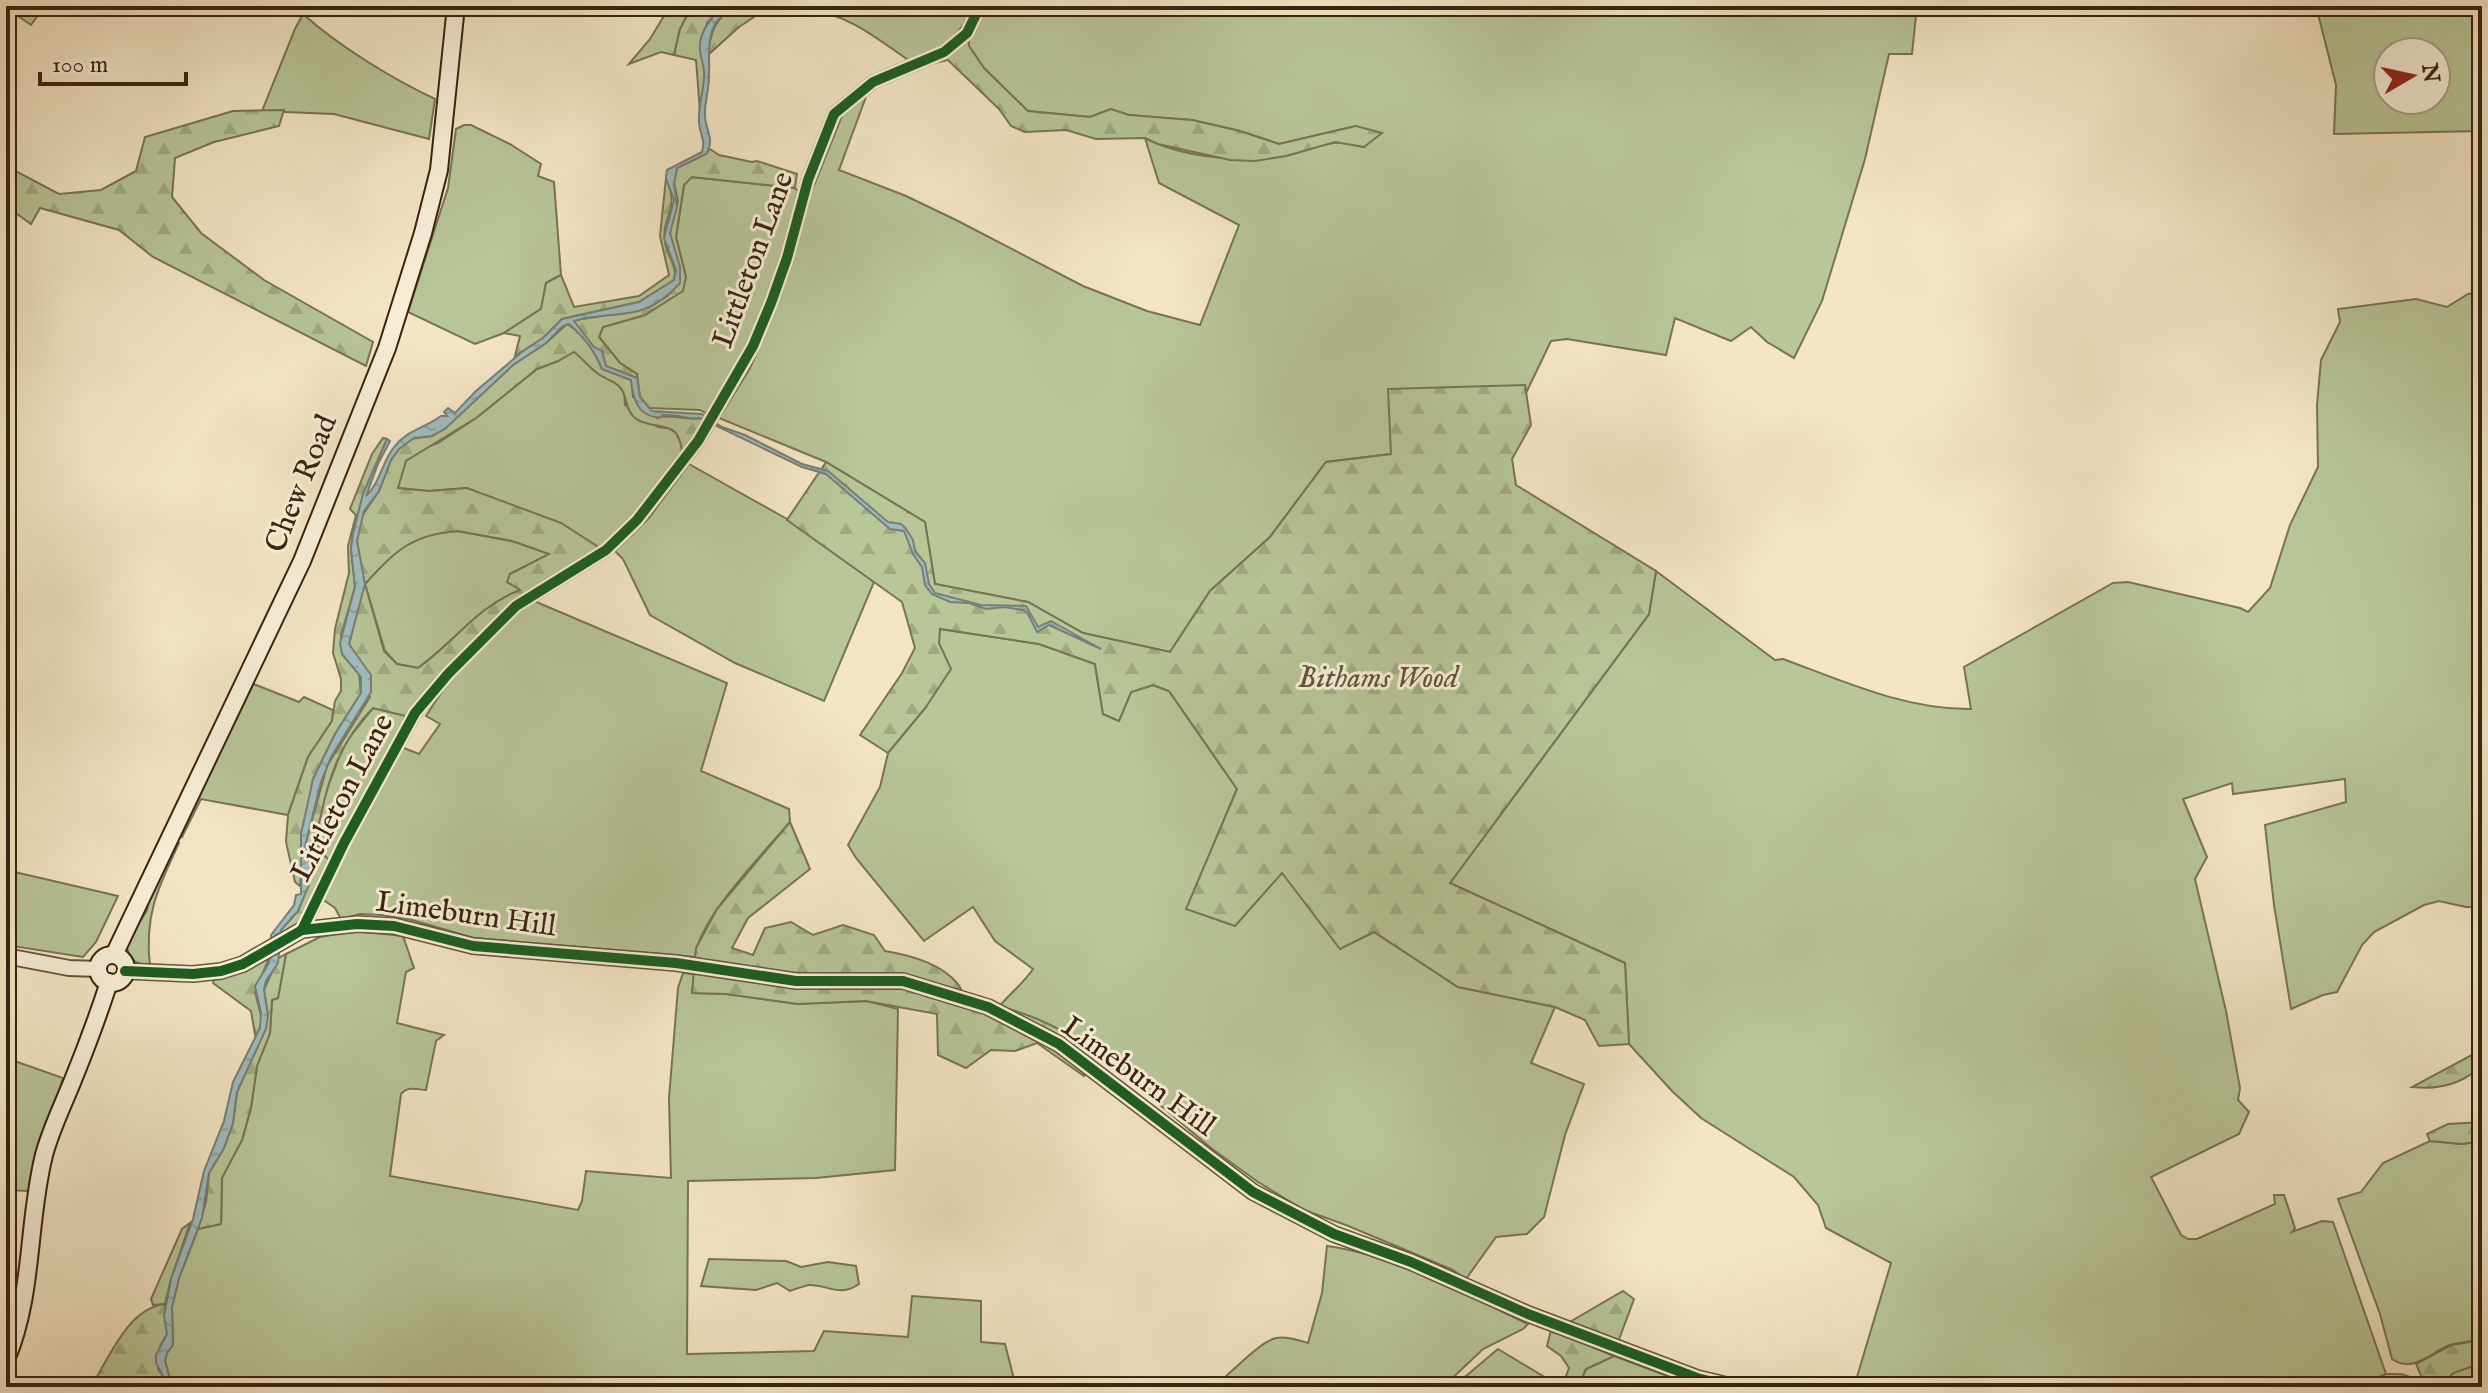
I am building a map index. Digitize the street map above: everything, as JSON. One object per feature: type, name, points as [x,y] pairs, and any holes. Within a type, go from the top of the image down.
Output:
[{"type":"main road","name":"Chew Road","points":[[114,955],[302,561],[392,333],[439,170],[456,6]]},
{"type":"main road","points":[[114,955],[122,959],[125,971],[120,979],[109,982],[100,976],[98,969],[103,958],[114,955]]},
{"type":"main road","points":[[6,1360],[18,1332],[26,1291],[38,1185],[45,1153],[109,982]]},
{"type":"street","name":"Littleton Lane","points":[[302,930],[344,843],[415,713],[448,674],[516,606],[606,550],[637,520],[698,441],[759,332],[787,258],[808,180],[834,114],[873,82],[944,52],[967,33],[980,6]]},
{"type":"street","name":"Limeburn Hill","points":[[125,971],[193,974],[221,971],[243,964],[302,930],[357,924],[394,926],[473,946],[676,963],[796,981],[903,981],[988,1007],[1059,1044],[1253,1192],[1334,1234],[1411,1262],[1528,1314],[1697,1378],[1735,1387]]},
{"type":"street","points":[[6,956],[69,968],[98,969]]},
{"type":"green space","points":[[6,6],[45,6],[31,25],[15,14],[6,21]]},
{"type":"green space","points":[[670,6],[692,6],[680,29],[674,55],[661,52],[629,64],[650,39]]},
{"type":"green space","points":[[692,6],[722,6],[707,23],[700,47],[705,73],[700,112],[696,60],[674,55],[680,29]]},
{"type":"green space","points":[[756,6],[807,6],[803,14],[766,9],[739,27],[708,55],[712,33],[723,15]]},
{"type":"green space","points":[[807,6],[975,6],[963,26],[949,40],[911,62],[862,29]]},
{"type":"green space","points":[[983,6],[1917,6],[1912,54],[1889,54],[1865,159],[1822,301],[1794,358],[1767,342],[1751,327],[1731,341],[1675,318],[1666,355],[1567,339],[1551,341],[1526,393],[1525,386],[1391,454],[1326,462],[1270,537],[1210,591],[1170,652],[1083,633],[1028,602],[935,584],[925,522],[826,462],[719,418],[749,370],[766,332],[809,198],[842,116],[867,94],[839,170],[906,196],[1083,286],[1147,311],[1200,325],[1239,225],[1159,183],[1145,138],[1177,150],[1233,159],[1285,156],[1334,143],[1364,147],[1356,126],[1279,144],[1192,120],[1128,115],[1111,109],[1090,117],[1027,111],[984,68],[969,46],[968,36]]},
{"type":"green space","points":[[2316,6],[2482,6],[2482,131],[2334,134],[2336,85]]},
{"type":"green space","points":[[303,14],[366,61],[435,99],[429,139],[334,114],[262,111]]},
{"type":"green space","points":[[968,36],[969,46],[984,68],[1028,111],[1090,117],[1111,109],[1129,115],[1192,120],[1279,144],[1356,126],[1382,133],[1364,147],[1335,142],[1255,161],[1230,160],[1158,144],[1145,138],[1096,139],[1066,130],[1025,132],[1011,126],[999,109],[948,60],[939,62]]},
{"type":"green space","points":[[284,110],[279,126],[214,142],[175,158],[172,197],[201,233],[264,280],[373,342],[366,366],[153,257],[119,230],[40,208],[31,224],[6,206],[6,169],[10,168],[59,194],[101,190],[136,171],[145,137],[233,111]]},
{"type":"green space","points":[[471,125],[510,144],[541,164],[538,176],[554,182],[561,275],[546,283],[542,308],[504,333],[475,344],[408,312],[448,188],[456,129]]},
{"type":"green space","points":[[710,149],[719,155],[757,161],[797,174],[795,188],[692,177],[684,185],[676,237],[686,277],[683,291],[645,315],[603,327],[599,337],[620,363],[637,374],[637,378],[606,366],[601,352],[594,348],[573,320],[596,317],[666,297],[680,283],[670,233],[678,201],[674,183],[677,168]]},
{"type":"green space","points":[[691,177],[795,188],[798,191],[766,304],[709,415],[700,410],[649,408],[640,397],[637,374],[620,363],[599,337],[603,327],[645,315],[686,277],[676,237],[684,185]]},
{"type":"green space","points":[[666,178],[672,198],[665,242],[675,270],[674,280],[639,302],[562,319],[543,338],[515,356],[520,336],[504,333],[541,309],[546,283],[561,275],[574,307],[639,296],[669,275],[660,236]]},
{"type":"green space","points":[[2482,292],[2482,907],[2439,901],[2424,905],[2374,932],[2362,945],[2337,992],[2291,1009],[2265,825],[2346,802],[2345,779],[2233,794],[2232,783],[2183,799],[2207,857],[2195,879],[2226,1011],[2240,1088],[2238,1100],[2249,1112],[2239,1134],[2151,1177],[2181,1235],[2188,1239],[2197,1239],[2275,1204],[2274,1195],[2284,1195],[2295,1228],[2292,1232],[2322,1221],[2333,1222],[2386,1374],[2357,1387],[1854,1387],[1891,1263],[1826,1228],[1818,1205],[1794,1177],[1701,1118],[1629,1044],[1625,963],[1450,883],[1649,614],[1656,571],[1775,660],[1783,659],[1852,685],[1923,705],[1971,709],[1964,667],[2113,583],[2128,582],[2248,612],[2270,588],[2290,525],[2318,467],[2317,405],[2321,360],[2340,322],[2338,309],[2416,299],[2447,307],[2468,294]]},
{"type":"green space","points":[[567,324],[588,343],[602,369],[631,380],[633,397],[657,418],[700,418],[706,422],[682,457],[676,433],[635,418],[619,386],[597,373],[574,352],[537,369],[476,418],[406,461],[398,488],[429,491],[467,488],[561,523],[603,550],[528,595],[448,669],[406,716],[373,708],[362,720],[345,744],[333,771],[317,831],[318,846],[330,861],[300,928],[280,940],[281,930],[298,911],[308,885],[309,861],[305,846],[327,766],[370,697],[349,644],[364,584],[357,541],[362,516],[379,491],[391,460],[399,449],[410,439],[432,436],[444,429],[513,365],[546,343]],"holes":[[[458,531],[512,541],[549,554],[510,574],[507,582],[520,590],[491,605],[418,668],[397,664],[384,651],[365,584],[395,554],[416,540]]]},
{"type":"green space","points":[[574,351],[619,386],[624,393],[625,405],[658,427],[676,433],[682,446],[682,457],[645,507],[603,550],[467,488],[429,491],[397,488],[406,461],[419,450],[438,443],[476,418],[537,369]]},
{"type":"green space","name":"Bithams Wood","points":[[1525,385],[1531,425],[1512,459],[1516,485],[1656,571],[1649,614],[1450,883],[1625,963],[1629,1044],[1599,1046],[1585,1020],[1555,1007],[1458,987],[1374,932],[1340,949],[1282,873],[1235,926],[1186,909],[1237,789],[1169,691],[1153,685],[1131,692],[1119,721],[1103,714],[1095,664],[1039,644],[940,629],[939,643],[951,669],[926,707],[888,753],[860,735],[915,648],[902,602],[787,520],[826,462],[925,522],[935,584],[1028,602],[1083,633],[1170,652],[1210,591],[1270,537],[1326,462],[1391,454],[1388,389]]},
{"type":"green space","points":[[383,438],[387,439],[363,494],[353,534],[351,548],[355,587],[341,635],[342,654],[359,673],[361,693],[335,734],[313,779],[300,850],[300,886],[295,882],[286,842],[288,815],[308,757],[332,721],[335,701],[341,691],[341,679],[333,653],[335,629],[349,573],[348,546],[356,515],[350,509],[372,454]]},
{"type":"green space","points":[[689,464],[787,519],[874,582],[824,701],[735,663],[650,615],[623,559],[615,551],[648,519]]},
{"type":"green space","points":[[458,531],[512,541],[550,554],[510,574],[521,590],[492,605],[418,668],[397,664],[385,651],[365,584],[405,546],[428,536]]},
{"type":"green space","points":[[534,601],[727,683],[701,771],[789,809],[790,822],[720,906],[699,941],[695,957],[474,938],[412,920],[382,915],[360,914],[341,919],[335,908],[322,899],[399,746],[419,754],[440,724],[426,716],[447,684],[488,636],[518,610]]},
{"type":"green space","points":[[940,629],[1039,644],[1095,664],[1103,714],[1119,721],[1131,692],[1153,685],[1169,691],[1237,789],[1187,909],[1282,872],[1340,948],[1374,932],[1458,987],[1555,1007],[1531,1063],[1584,1084],[1565,1135],[1544,1217],[1527,1234],[1496,1237],[1466,1279],[1453,1270],[1304,1210],[1211,1148],[1096,1051],[1001,1010],[999,1007],[1033,969],[995,941],[973,907],[924,941],[848,845],[880,787],[888,753],[926,707]]},
{"type":"green space","points":[[251,683],[299,702],[304,697],[333,710],[332,721],[308,757],[288,815],[201,799],[182,837],[178,833]]},
{"type":"green space","points":[[373,708],[406,716],[330,861],[320,851],[315,839],[326,792],[344,744]]},
{"type":"green space","points":[[790,822],[810,869],[748,918],[732,948],[753,955],[765,928],[791,922],[813,935],[843,925],[874,935],[885,951],[924,961],[942,970],[959,985],[969,1006],[1007,1009],[1023,1014],[1056,1028],[1096,1051],[1084,1076],[1037,1043],[1015,1051],[991,1050],[966,1068],[938,1055],[937,1014],[866,1001],[798,1004],[726,994],[692,993],[696,948],[717,909]]},
{"type":"green space","points":[[174,842],[179,843],[159,888],[151,917],[150,966],[139,964],[132,959],[125,940],[130,929],[147,910],[151,892]]},
{"type":"green space","points":[[6,870],[118,896],[96,942],[83,957],[6,945]]},
{"type":"green space","points":[[354,931],[403,936],[414,968],[406,972],[397,1023],[444,1035],[436,1041],[426,1090],[409,1089],[401,1094],[390,1176],[578,1210],[586,1171],[671,1178],[669,1098],[678,988],[683,973],[694,974],[692,993],[726,994],[798,1004],[867,1001],[898,1009],[895,1170],[816,1178],[688,1181],[687,1354],[814,1351],[824,1331],[908,1337],[912,1296],[981,1301],[981,1342],[1005,1344],[1016,1387],[172,1387],[165,1361],[173,1345],[172,1307],[179,1278],[198,1229],[221,1224],[222,1177],[242,1140],[251,1108],[257,1066],[270,1033],[272,1000],[278,998],[286,954],[320,937]]},
{"type":"green space","points":[[286,954],[278,998],[272,1000],[270,1033],[257,1066],[251,1108],[242,1140],[222,1178],[221,1224],[198,1229],[206,1202],[209,1173],[224,1148],[233,1123],[237,1092],[268,1016],[264,990],[278,958]]},
{"type":"green space","points":[[269,958],[255,992],[262,1020],[256,1040],[251,1011],[213,983],[214,979]]},
{"type":"green space","points":[[2482,1042],[2482,1065],[2467,1077],[2432,1088],[2412,1087],[2472,1055]]},
{"type":"green space","points":[[6,1058],[63,1078],[28,1191],[6,1190]]},
{"type":"green space","points":[[2482,1122],[2482,1141],[2462,1144],[2430,1141],[2427,1134],[2448,1124]]},
{"type":"green space","points":[[2430,1141],[2462,1144],[2482,1141],[2482,1340],[2450,1345],[2422,1360],[2407,1364],[2392,1359],[2380,1314],[2338,1199],[2361,1192],[2383,1163]]},
{"type":"green space","points":[[190,1223],[165,1304],[153,1305],[151,1299],[182,1229]]},
{"type":"green space","points":[[1327,1246],[1405,1267],[1528,1324],[1483,1349],[1443,1387],[1214,1387],[1269,1341],[1284,1338],[1308,1343],[1322,1293]]},
{"type":"green space","points":[[709,1259],[786,1261],[801,1267],[828,1262],[856,1266],[859,1284],[846,1290],[809,1285],[790,1291],[777,1283],[756,1290],[701,1286]]},
{"type":"green space","points":[[1623,1291],[1634,1299],[1618,1342],[1568,1323]]},
{"type":"green space","points":[[165,1304],[167,1334],[160,1346],[158,1369],[163,1376],[164,1387],[91,1387],[130,1324],[152,1308]]},
{"type":"green space","points":[[1551,1330],[1614,1356],[1586,1369],[1578,1387],[1562,1387],[1569,1368],[1561,1356],[1547,1346]]},
{"type":"green space","points":[[2482,1340],[2482,1363],[2453,1373],[2440,1387],[2426,1387],[2416,1364],[2451,1345]]},
{"type":"green space","points":[[1498,1349],[1561,1387],[1453,1387]]},
{"type":"green space","points":[[1614,1356],[1697,1387],[1578,1387],[1586,1369]]},
{"type":"green space","points":[[2482,1363],[2482,1387],[2440,1387],[2452,1373]]},
{"type":"green space","points":[[2386,1374],[2409,1376],[2416,1387],[2357,1387]]},
{"type":"water","points":[[722,6],[756,6],[725,14],[716,23],[710,37],[705,113],[709,148],[706,154],[677,168],[674,184],[677,207],[670,233],[680,267],[680,283],[667,296],[642,310],[574,321],[594,347],[602,351],[606,366],[637,378],[640,397],[652,411],[702,414],[722,427],[802,464],[828,471],[888,522],[901,524],[925,563],[929,584],[935,593],[981,605],[1026,606],[1038,627],[1051,621],[1101,649],[1049,625],[1037,632],[1023,610],[1004,607],[986,609],[969,603],[950,602],[932,594],[925,585],[922,567],[904,531],[890,529],[826,474],[802,467],[700,418],[658,417],[644,412],[634,398],[631,380],[602,369],[580,334],[569,324],[513,365],[445,429],[432,436],[414,438],[399,449],[391,460],[379,491],[364,511],[357,541],[365,584],[349,644],[371,675],[371,692],[331,757],[321,782],[305,846],[311,869],[309,885],[298,911],[281,930],[278,963],[264,990],[268,1016],[266,1029],[237,1092],[233,1123],[224,1148],[209,1173],[202,1218],[179,1278],[172,1307],[173,1345],[165,1361],[172,1387],[164,1387],[156,1355],[167,1334],[164,1316],[171,1279],[193,1219],[204,1171],[224,1121],[233,1082],[260,1028],[261,1013],[255,986],[269,963],[271,935],[294,905],[296,895],[301,894],[301,834],[313,779],[335,734],[361,693],[361,677],[342,654],[340,643],[355,587],[351,548],[363,494],[387,439],[390,441],[366,496],[399,441],[441,416],[447,416],[444,412],[448,408],[455,413],[476,391],[562,319],[639,302],[674,280],[676,270],[664,238],[674,200],[666,178],[667,170],[702,152],[699,115],[704,73],[700,44],[706,26]]},
{"type":"cycle path","points":[[302,930],[344,843],[415,713],[448,674],[516,606],[606,550],[637,520],[698,441],[753,346],[771,303],[808,180],[834,114],[873,82],[944,52],[967,33],[980,6]]},
{"type":"cycle path","points":[[125,971],[193,974],[221,971],[243,964],[302,930],[357,924],[394,926],[473,946],[676,963],[796,981],[903,981],[988,1007],[1059,1044],[1253,1192],[1334,1234],[1411,1262],[1528,1314],[1697,1378],[1735,1387]]}]
